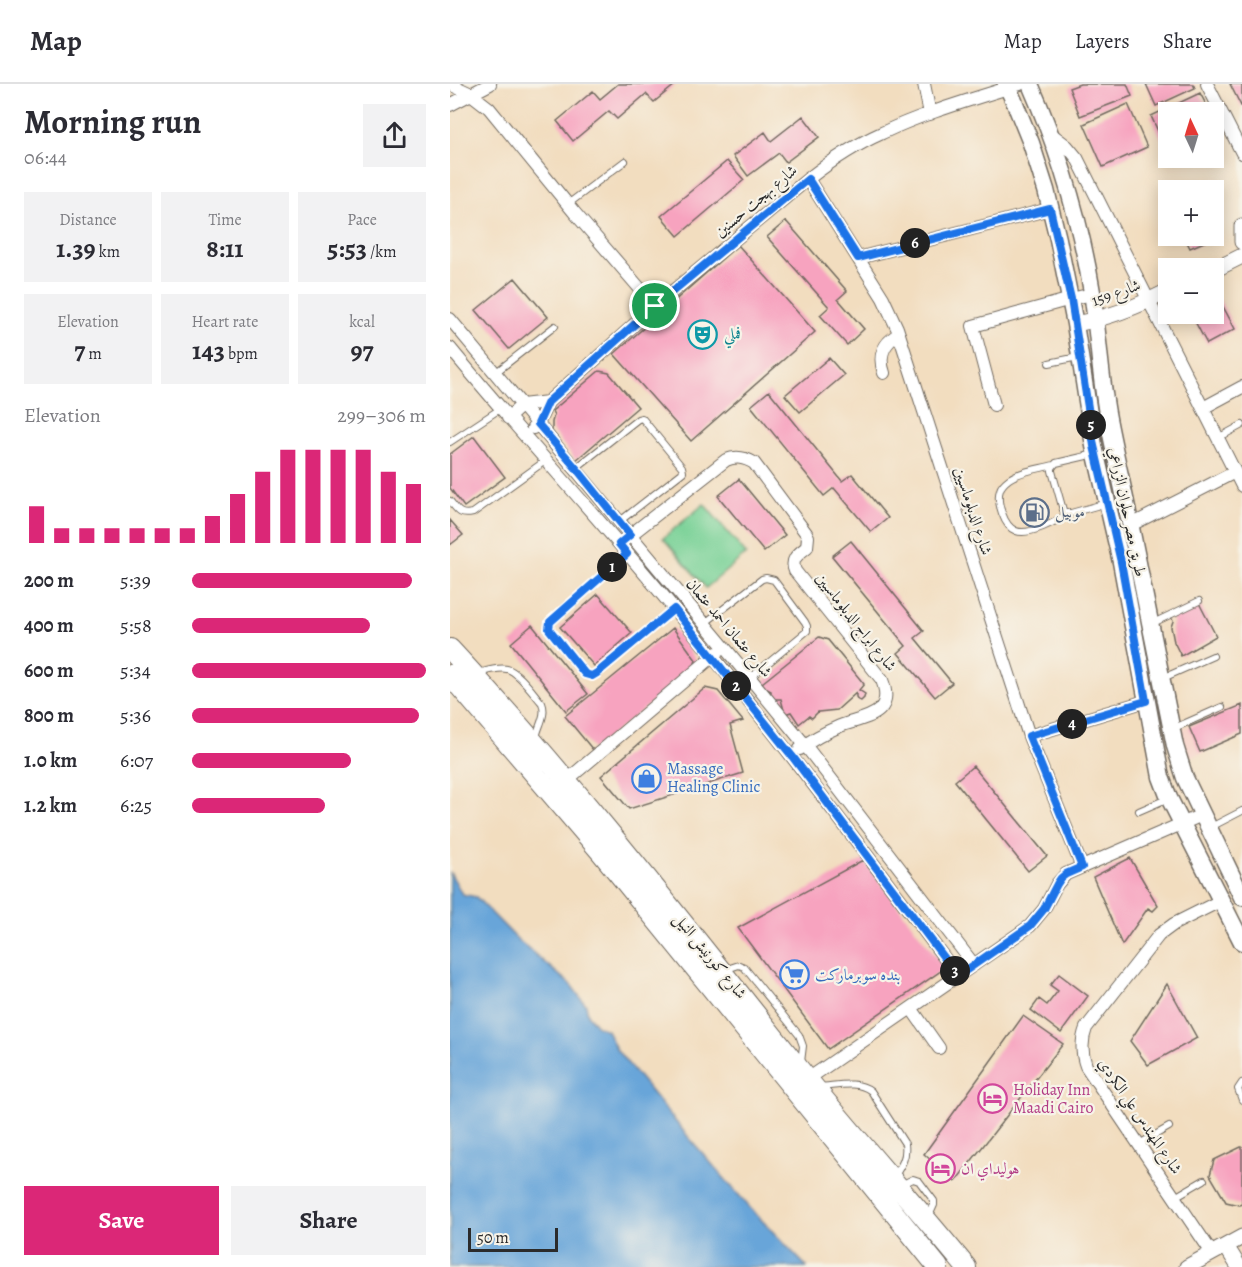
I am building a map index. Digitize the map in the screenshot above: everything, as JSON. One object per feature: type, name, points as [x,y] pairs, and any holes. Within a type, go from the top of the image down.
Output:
[{"type":"highway","name":"شارع كورنيش النيل","points":[[450,649],[566,781],[722,970],[807,1078],[966,1267]]},
{"type":"highway","name":"شارع كورنيش النيل","points":[[450,675],[601,852],[938,1267]]},
{"type":"main road","name":"طريق مصر حلوان الزراعي","points":[[1030,84],[1064,172],[1085,253],[1107,410],[1182,770],[1241,895]]},
{"type":"main road","name":"طريق مصر حلوان الزراعي","points":[[1011,85],[1050,209],[1071,299],[1096,454],[1121,562],[1158,766],[1168,798],[1242,942]]},
{"type":"street","points":[[450,105],[490,84]]},
{"type":"street","points":[[924,84],[930,114]]},
{"type":"street","points":[[1207,84],[1242,153]]},
{"type":"street","name":"شارع بهجت حسنين","points":[[538,424],[548,402],[655,306],[831,162],[880,133],[1011,85]]},
{"type":"street","points":[[454,86],[471,94],[489,108],[655,306]]},
{"type":"street","points":[[1050,133],[1067,146],[1077,158],[1242,486]]},
{"type":"street","name":"شارع الدبلوماسيين","points":[[808,179],[891,313],[1029,736],[1082,867]]},
{"type":"street","points":[[858,258],[1050,209]]},
{"type":"street","points":[[1242,226],[1242,242]]},
{"type":"street","points":[[1224,265],[1242,256]]},
{"type":"street","points":[[994,405],[973,326],[1092,294]]},
{"type":"street","name":"شارع 159","points":[[1075,324],[1096,320],[1158,296]]},
{"type":"street","name":"شارع عثمان احمد عثمان","points":[[450,319],[750,678],[974,965]]},
{"type":"street","points":[[884,373],[881,366],[883,350],[898,334]]},
{"type":"street","name":"شارع عثمان احمد عثمان","points":[[450,348],[713,657],[792,756],[958,976]]},
{"type":"street","points":[[1203,408],[1242,387]]},
{"type":"street","points":[[504,413],[522,405],[548,402]]},
{"type":"street","points":[[524,436],[538,424]]},
{"type":"street","name":"شارع ابراج الدبلوماسيين","points":[[623,549],[630,535],[726,460],[743,458],[754,463],[808,537],[807,547],[793,561],[795,571],[882,680],[885,688],[884,704],[873,716],[828,732],[792,756]]},
{"type":"street","points":[[1131,525],[1235,472]]},
{"type":"street","points":[[566,781],[724,647]]},
{"type":"street","points":[[1029,736],[1146,701]]},
{"type":"street","points":[[807,1078],[1030,926],[1044,909],[1061,878],[1066,874],[1181,824],[1205,822]]},
{"type":"street","points":[[872,861],[887,851]]},
{"type":"street","name":"شارع المهندس علي الكردي","points":[[1212,1253],[1086,1066],[1081,1047],[1086,1028],[1159,935],[1174,924],[1220,901]]},
{"type":"street","points":[[910,1008],[939,1048]]},
{"type":"street","points":[[1187,1267],[1242,1237]]},
{"type":"street","points":[[1226,1246],[1239,1267]]},
{"type":"lane","points":[[568,204],[625,160]]},
{"type":"lane","points":[[495,373],[555,326]]},
{"type":"lane","points":[[1049,363],[1080,356]]},
{"type":"lane","points":[[450,442],[504,413]]},
{"type":"lane","points":[[576,468],[640,418],[682,467],[681,474],[619,522]]},
{"type":"lane","points":[[1218,438],[1242,425]]},
{"type":"lane","points":[[1096,454],[1015,475],[1002,486],[999,500],[1004,520],[1008,526],[1014,531],[1021,532],[1058,521],[1068,513],[1107,503]]},
{"type":"lane","points":[[450,501],[458,511],[465,514],[473,513],[545,461]]},
{"type":"lane","points":[[1053,465],[1052,471],[1063,510],[1068,513]]},
{"type":"lane","points":[[623,549],[549,624],[550,631],[585,674],[590,676],[597,673],[674,609]]},
{"type":"lane","points":[[705,623],[762,579],[774,580],[805,622],[807,631],[750,678]]},
{"type":"lane","points":[[1150,624],[1199,601]]},
{"type":"lane","points":[[1162,679],[1213,656]]},
{"type":"lane","points":[[474,674],[507,669],[514,672],[542,703],[544,714],[538,726],[535,745]]},
{"type":"lane","points":[[1172,729],[1222,707]]},
{"type":"lane","points":[[1139,811],[1168,798]]},
{"type":"lane","points":[[1205,822],[1242,811]]},
{"type":"lane","points":[[807,1078],[856,1084],[871,1091],[905,1144],[905,1160],[896,1183]]},
{"type":"lane","points":[[1242,1083],[1238,1089],[1242,1100]]},
{"type":"lane","points":[[1139,1145],[1169,1127]]},
{"type":"lane","points":[[1174,1197],[1204,1180]]},
{"type":"shaded area","points":[[1242,705],[1242,737],[1186,759],[1175,731]]},
{"type":"green space","points":[[704,504],[746,554],[706,588],[663,538]]},
{"type":"water","points":[[450,872],[462,894],[476,897],[518,940],[571,985],[586,1005],[588,1015],[597,1026],[607,1030],[616,1049],[685,1133],[751,1209],[807,1267],[450,1267]]},
{"type":"building","points":[[618,84],[676,84],[654,102],[646,94],[617,119],[609,111],[573,141],[557,121],[593,91],[600,99]]},
{"type":"building","points":[[1080,84],[1127,84],[1132,96],[1080,116],[1069,88]]},
{"type":"building","points":[[1146,84],[1193,84],[1195,88],[1165,102],[1158,102],[1156,106]]},
{"type":"building","points":[[1230,84],[1242,84],[1242,108]]},
{"type":"building","points":[[1200,93],[1205,102],[1181,102]]},
{"type":"building","points":[[1128,104],[1147,147],[1103,167],[1084,124]]},
{"type":"building","points":[[1158,113],[1158,131],[1151,116]]},
{"type":"building","points":[[803,116],[819,137],[786,162],[779,153],[748,176],[733,156],[765,132],[771,141]]},
{"type":"building","points":[[727,161],[744,180],[678,236],[661,216]]},
{"type":"building","points":[[786,221],[847,291],[838,299],[864,329],[847,345],[820,315],[829,307],[767,237]]},
{"type":"building","points":[[738,245],[815,332],[691,441],[614,354]]},
{"type":"building","points":[[515,278],[548,317],[509,349],[476,310]]},
{"type":"building","points":[[1224,308],[1235,329],[1207,344],[1196,324],[1224,324]]},
{"type":"building","points":[[829,358],[844,375],[800,412],[785,395]]},
{"type":"building","points":[[599,371],[609,373],[638,407],[576,460],[552,431],[554,415],[552,411]]},
{"type":"building","points":[[769,391],[842,481],[852,474],[888,518],[871,532],[834,488],[824,496],[751,406]]},
{"type":"building","points":[[474,436],[505,477],[464,507],[450,488],[450,454]]},
{"type":"building","points":[[739,479],[785,535],[764,552],[718,496]]},
{"type":"building","points":[[450,520],[463,535],[450,545]]},
{"type":"building","points":[[851,541],[924,631],[915,638],[952,683],[935,697],[898,653],[906,646],[832,556]]},
{"type":"building","points":[[598,594],[632,633],[594,666],[560,627]]},
{"type":"building","points":[[1199,603],[1216,636],[1181,656],[1174,642],[1171,617]]},
{"type":"building","points":[[532,625],[588,694],[566,711],[511,643]]},
{"type":"building","points":[[673,628],[696,660],[693,669],[593,750],[565,716]]},
{"type":"building","points":[[819,637],[828,640],[864,684],[859,690],[865,694],[861,701],[856,697],[856,693],[837,710],[818,712],[812,718],[809,716],[799,724],[791,712],[785,714],[781,699],[774,699],[771,691],[762,683]]},
{"type":"building","points":[[705,688],[718,691],[743,721],[730,725],[743,773],[629,809],[601,776]]},
{"type":"building","points":[[1242,705],[1242,734],[1200,752],[1189,727]]},
{"type":"building","points":[[973,766],[1047,856],[1028,871],[955,781]]},
{"type":"building","points":[[1130,858],[1158,906],[1153,911],[1148,908],[1122,945],[1093,877]]},
{"type":"building","points":[[863,860],[945,968],[828,1049],[738,928]]},
{"type":"building","points":[[1059,974],[1088,996],[1061,1033],[1031,1010],[1039,999],[1047,1005],[1058,991],[1050,985]]},
{"type":"building","points":[[1167,984],[1197,1038],[1148,1065],[1130,1041]]},
{"type":"building","name":"Holiday Inn Maadi Cairo","points":[[1023,1016],[1063,1044],[955,1182],[924,1154]]},
{"type":"building","points":[[1242,1147],[1242,1204],[1239,1205],[1226,1202],[1210,1175],[1214,1160]]},
{"type":"place","name":"فملي","points":[[703,334]]},
{"type":"place","name":"موبيل","points":[[1034,512]]},
{"type":"place","name":"Massage Healing Clinic","points":[[646,778]]},
{"type":"place","name":"بنده سوبرماركت","points":[[794,975]]},
{"type":"place","name":"Holiday Inn Maadi Cairo","points":[[992,1099]]},
{"type":"place","name":"هوليداي ان","points":[[940,1169]]},
{"type":"route","points":[[808,179],[858,258],[1050,209],[1071,299],[1094,446],[1121,562],[1146,701],[1029,736],[1082,867],[1061,878],[1050,900],[1030,926],[958,976],[792,756],[674,609],[592,676],[585,674],[549,629],[550,622],[627,554],[619,544],[630,535],[538,424],[548,402],[655,306],[808,179]]}]
